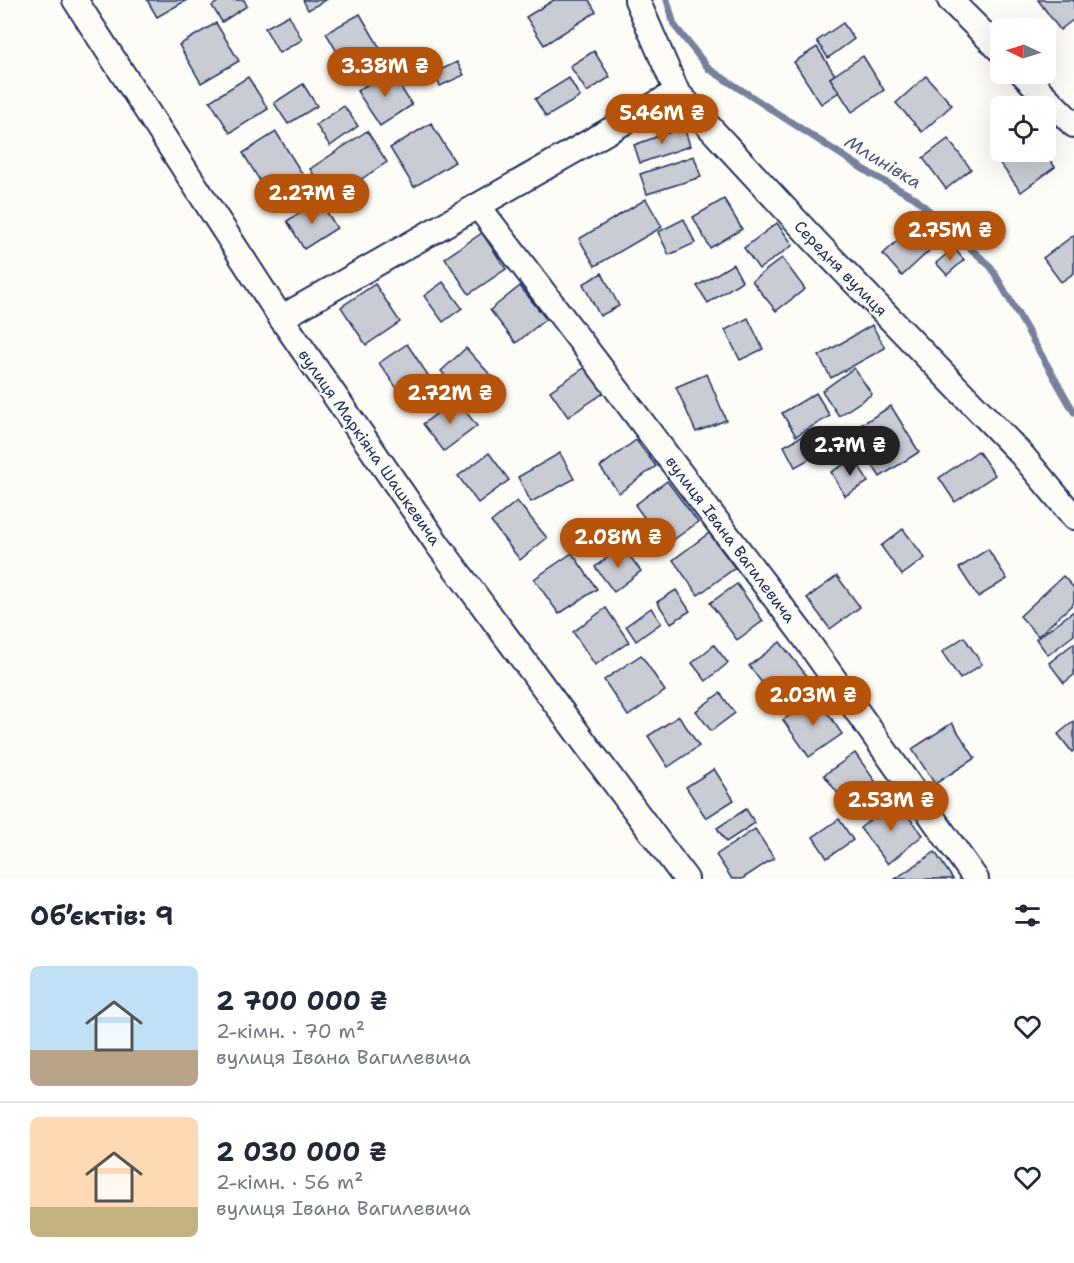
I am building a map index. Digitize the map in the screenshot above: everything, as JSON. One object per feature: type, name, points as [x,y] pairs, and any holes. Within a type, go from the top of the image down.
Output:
[{"type":"street","name":"вулиця Маркіяна Шашкевича","points":[[75,0],[281,318],[438,545],[686,879]]},
{"type":"street","name":"Середня вулиця","points":[[637,0],[677,92],[814,240],[1022,455],[1074,517]]},
{"type":"street","points":[[950,0],[990,41]]},
{"type":"street","points":[[1033,84],[1074,125]]},
{"type":"street","points":[[281,318],[677,92]]},
{"type":"street","name":"вулиця Івана Вагилевича","points":[[478,206],[793,621],[976,879]]},
{"type":"building","points":[[147,0],[187,0],[157,17]]},
{"type":"building","points":[[221,0],[244,0],[247,6],[222,22],[212,6]]},
{"type":"building","points":[[303,0],[326,0],[308,10]]},
{"type":"building","points":[[554,0],[589,0],[596,12],[544,45],[526,17]]},
{"type":"building","points":[[1038,0],[1074,0],[1074,19],[1060,30],[1056,25],[1056,18],[1051,18]]},
{"type":"building","points":[[360,14],[384,55],[350,74],[326,33]]},
{"type":"building","points":[[289,15],[302,40],[279,53],[265,28]]},
{"type":"building","points":[[216,23],[239,61],[201,83],[179,45]]},
{"type":"building","points":[[843,23],[854,39],[828,58],[817,41]]},
{"type":"building","points":[[817,47],[835,75],[830,78],[839,92],[821,104],[794,62]]},
{"type":"building","points":[[594,51],[610,77],[587,92],[570,66]]},
{"type":"building","points":[[863,56],[884,90],[852,112],[830,78]]},
{"type":"building","points":[[457,62],[464,75],[440,86],[434,73]]},
{"type":"building","points":[[390,70],[412,105],[380,126],[357,91]]},
{"type":"building","points":[[926,76],[952,105],[922,132],[896,103]]},
{"type":"building","points":[[248,77],[268,109],[230,133],[210,101]]},
{"type":"building","points":[[569,78],[580,97],[546,117],[535,99]]},
{"type":"building","points":[[303,84],[317,106],[288,124],[274,103]]},
{"type":"building","points":[[344,106],[358,126],[330,146],[316,125]]},
{"type":"building","points":[[431,123],[455,162],[414,187],[390,148]]},
{"type":"building","points":[[684,127],[690,146],[640,163],[634,145]]},
{"type":"building","points":[[367,131],[387,162],[330,200],[310,169]]},
{"type":"building","points":[[276,132],[303,175],[269,196],[243,153]]},
{"type":"building","points":[[948,139],[971,169],[946,189],[923,158]]},
{"type":"building","points":[[694,156],[701,177],[647,194],[640,174]]},
{"type":"building","points":[[999,162],[1051,162],[1055,167],[1021,192]]},
{"type":"building","points":[[646,199],[662,227],[595,266],[579,239]]},
{"type":"building","points":[[724,199],[742,229],[710,248],[693,217]]},
{"type":"building","points":[[319,200],[337,228],[304,249],[287,221]]},
{"type":"building","points":[[684,219],[695,243],[669,255],[658,232]]},
{"type":"building","points":[[777,223],[793,245],[759,269],[744,248]]},
{"type":"building","points":[[910,229],[929,251],[902,276],[883,254]]},
{"type":"building","points":[[482,233],[506,269],[469,294],[445,258]]},
{"type":"building","points":[[1074,235],[1074,273],[1061,282],[1043,258]]},
{"type":"building","points":[[954,248],[964,260],[947,275],[936,263]]},
{"type":"building","points":[[782,258],[805,289],[776,311],[752,281]]},
{"type":"building","points":[[733,264],[742,281],[708,303],[697,286]]},
{"type":"building","points":[[602,273],[619,306],[600,316],[583,284]]},
{"type":"building","points":[[443,282],[462,308],[443,322],[424,296]]},
{"type":"building","points":[[375,284],[400,322],[366,345],[341,307]]},
{"type":"building","points":[[520,286],[546,319],[516,343],[490,310]]},
{"type":"building","points":[[748,318],[763,349],[740,360],[725,330]]},
{"type":"building","points":[[872,325],[885,348],[831,378],[819,356]]},
{"type":"building","points":[[407,344],[428,375],[401,394],[379,363]]},
{"type":"building","points":[[466,348],[494,379],[469,402],[441,371]]},
{"type":"building","points":[[587,366],[605,392],[568,417],[550,391]]},
{"type":"building","points":[[854,368],[872,394],[839,416],[822,391]]},
{"type":"building","points":[[707,374],[726,420],[696,432],[676,387]]},
{"type":"building","points":[[816,393],[830,416],[796,436],[782,413]]},
{"type":"building","points":[[456,399],[477,426],[444,451],[423,424]]},
{"type":"building","points":[[891,406],[919,452],[880,477],[851,431]]},
{"type":"building","points":[[813,430],[824,451],[795,467],[784,446]]},
{"type":"building","points":[[636,440],[656,466],[619,493],[600,467]]},
{"type":"building","points":[[978,451],[995,475],[955,502],[939,478]]},
{"type":"building","points":[[489,453],[509,480],[478,503],[458,476]]},
{"type":"building","points":[[560,453],[574,479],[531,502],[518,477]]},
{"type":"building","points":[[855,458],[868,482],[845,496],[831,472]]},
{"type":"building","points":[[667,481],[698,522],[665,546],[635,505]]},
{"type":"building","points":[[517,501],[547,538],[520,560],[491,522]]},
{"type":"building","points":[[903,529],[925,558],[902,575],[881,546]]},
{"type":"building","points":[[709,533],[735,568],[698,595],[673,560]]},
{"type":"building","points":[[622,546],[641,571],[614,592],[595,567]]},
{"type":"building","points":[[988,549],[1007,579],[978,597],[959,568]]},
{"type":"building","points":[[572,553],[597,589],[559,614],[534,579]]},
{"type":"building","points":[[837,576],[860,607],[830,629],[807,598]]},
{"type":"building","points":[[1063,576],[1074,588],[1074,603],[1038,636],[1020,616]]},
{"type":"building","points":[[737,584],[763,621],[737,640],[710,603]]},
{"type":"building","points":[[676,590],[690,611],[671,623],[657,602]]},
{"type":"building","points":[[606,608],[629,642],[595,665],[573,632]]},
{"type":"building","points":[[651,608],[661,623],[636,641],[626,626]]},
{"type":"building","points":[[1074,611],[1074,635],[1048,655],[1036,639]]},
{"type":"building","points":[[964,637],[982,664],[960,679],[942,652]]},
{"type":"building","points":[[780,642],[807,676],[776,701],[749,666]]},
{"type":"building","points":[[1074,643],[1074,675],[1064,683],[1049,663]]},
{"type":"building","points":[[714,645],[728,663],[706,681],[692,663]]},
{"type":"building","points":[[641,655],[665,691],[628,716],[604,680]]},
{"type":"building","points":[[720,693],[735,713],[711,731],[696,711]]},
{"type":"building","points":[[817,697],[842,734],[809,757],[783,720]]},
{"type":"building","points":[[679,716],[699,746],[668,767],[648,736]]},
{"type":"building","points":[[1074,721],[1074,750],[1072,752],[1058,734]]},
{"type":"building","points":[[952,723],[975,758],[935,784],[912,749]]},
{"type":"building","points":[[855,753],[880,788],[850,810],[824,775]]},
{"type":"building","points":[[714,769],[734,800],[706,818],[686,787]]},
{"type":"building","points":[[895,800],[923,835],[888,864],[860,828]]},
{"type":"building","points":[[746,809],[755,823],[726,842],[717,828]]},
{"type":"building","points":[[839,819],[853,840],[827,858],[813,837]]},
{"type":"building","points":[[755,829],[774,858],[742,879],[732,879],[716,855]]},
{"type":"building","points":[[935,852],[953,879],[895,879]]},
{"type":"waterway","name":"Млинівка","points":[[667,0],[674,25],[709,69],[871,174],[915,198],[991,267],[1074,412]]}]
